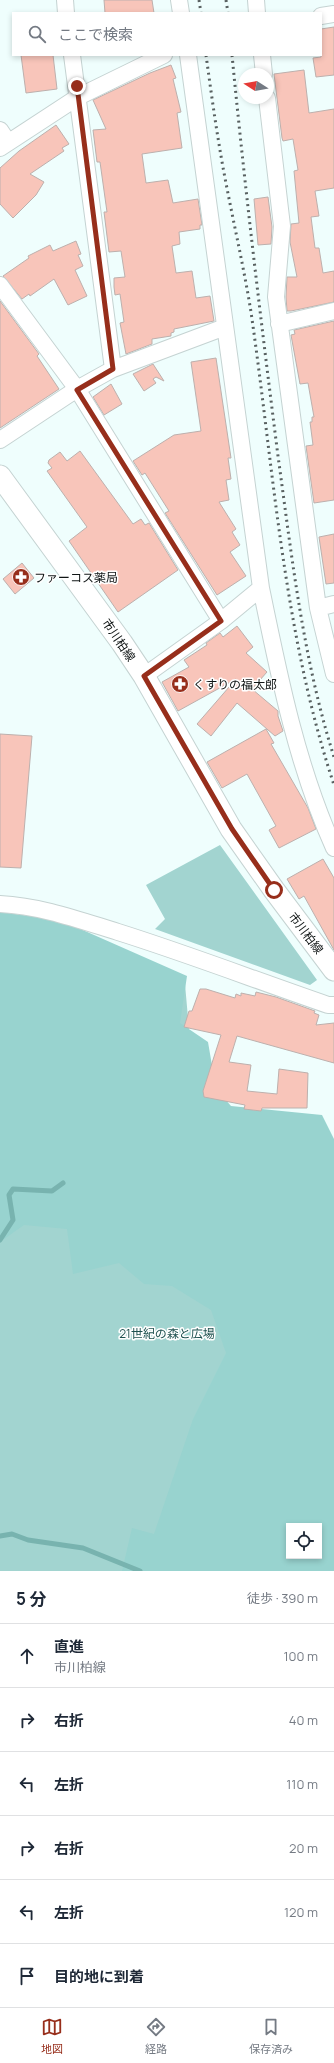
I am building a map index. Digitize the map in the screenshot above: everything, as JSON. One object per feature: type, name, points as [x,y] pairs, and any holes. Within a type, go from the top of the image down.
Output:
[{"type":"main road","name":"市川柏線","points":[[0,476],[118,636],[144,676],[232,829],[274,890],[334,969]]},
{"type":"street","points":[[65,0],[66,12]]},
{"type":"street","points":[[179,0],[181,12]]},
{"type":"street","points":[[256,0],[257,12]]},
{"type":"street","points":[[322,16],[334,14]]},
{"type":"street","points":[[72,56],[113,369]]},
{"type":"street","points":[[3,140],[78,97],[162,56]]},
{"type":"street","points":[[188,56],[261,588],[278,674],[298,749],[322,820],[334,848]]},
{"type":"street","points":[[262,56],[263,68]]},
{"type":"street","points":[[268,104],[282,226],[276,297],[279,324],[318,608],[334,674]]},
{"type":"street","points":[[0,285],[77,390],[221,621]]},
{"type":"street","points":[[279,324],[334,311]]},
{"type":"street","points":[[0,440],[77,390],[113,369],[225,327]]},
{"type":"street","points":[[144,676],[221,621],[261,588]]},
{"type":"street","points":[[318,608],[334,604]]},
{"type":"street","points":[[0,904],[16,905],[60,914],[141,939],[321,1003],[334,1005]]},
{"type":"green space","points":[[220,845],[317,980],[310,985],[155,929],[165,919],[146,885]]},
{"type":"green space","name":"21世紀の森と広場","points":[[0,917],[185,984],[192,1063],[321,1523],[286,1523],[286,1559],[322,1559],[322,1528],[334,1571],[0,1571]]},
{"type":"shaded area","name":"21世紀の森と広場","points":[[0,912],[60,920],[187,976],[180,1023],[208,1042],[216,1089],[231,1106],[322,1115],[334,1139],[334,1571],[122,1571],[132,1528],[154,1534],[193,1419],[226,1353],[211,1310],[172,1286],[144,1284],[119,1263],[73,1274],[67,1229],[24,1225],[0,1242]]},
{"type":"building","points":[[104,0],[152,0],[154,12],[105,12]]},
{"type":"building","points":[[334,27],[334,75],[316,77],[313,58],[322,56],[322,29]]},
{"type":"building","points":[[21,56],[53,56],[57,89],[26,93]]},
{"type":"building","points":[[171,65],[176,78],[173,79],[181,112],[177,113],[182,148],[142,154],[146,183],[168,180],[173,203],[198,199],[202,225],[200,225],[200,229],[179,232],[180,244],[172,246],[176,273],[192,271],[196,298],[210,296],[214,321],[174,329],[171,336],[152,339],[152,344],[126,354],[120,323],[124,322],[120,294],[115,295],[114,287],[114,278],[125,277],[121,251],[109,252],[104,212],[107,212],[100,162],[97,162],[93,130],[106,129],[93,100],[150,73]]},
{"type":"building","points":[[304,70],[309,113],[334,109],[334,188],[315,191],[319,216],[311,217],[315,248],[319,248],[323,273],[334,271],[334,302],[291,311],[287,311],[286,297],[287,277],[297,277],[290,242],[291,224],[299,223],[294,171],[298,170],[293,139],[283,141],[282,138],[274,74]]},
{"type":"building","points":[[56,125],[69,144],[62,148],[64,151],[30,174],[44,182],[36,195],[13,218],[0,204],[0,168],[19,151]]},
{"type":"building","points":[[268,197],[272,227],[271,244],[258,245],[254,199]]},
{"type":"building","points":[[76,241],[81,254],[78,255],[83,266],[75,270],[87,296],[68,305],[54,279],[30,296],[29,294],[22,299],[3,276],[29,258],[28,256],[50,245],[53,251]]},
{"type":"building","points":[[0,301],[39,354],[37,356],[59,389],[0,428]]},
{"type":"building","points":[[334,321],[334,500],[314,503],[306,446],[313,445],[310,422],[312,422],[312,417],[314,417],[308,383],[300,384],[291,335],[295,334],[294,330]]},
{"type":"building","points":[[216,358],[231,458],[228,458],[231,479],[226,480],[229,500],[219,502],[236,529],[232,532],[240,545],[230,552],[246,576],[217,595],[165,513],[169,511],[145,473],[142,475],[133,461],[174,435],[201,431],[191,362]]},
{"type":"building","points":[[153,364],[164,381],[156,377],[153,379],[156,383],[144,391],[133,374]]},
{"type":"building","points":[[111,384],[122,404],[104,415],[93,397]]},
{"type":"building","points":[[80,451],[133,524],[141,519],[145,525],[149,523],[178,570],[118,612],[69,541],[87,527],[47,471],[52,468],[48,463],[49,460],[60,452],[67,461]]},
{"type":"building","points":[[334,534],[334,583],[326,584],[319,537]]},
{"type":"building","points":[[22,563],[34,578],[15,594],[3,579]]},
{"type":"building","points":[[237,626],[253,647],[246,653],[267,672],[252,689],[278,711],[278,716],[283,731],[275,736],[237,703],[211,736],[197,724],[236,679],[178,711],[162,682],[189,667],[184,660],[207,645],[206,643],[220,633],[223,637]]},
{"type":"building","points":[[266,729],[274,743],[271,744],[308,808],[316,829],[279,848],[269,830],[276,826],[247,774],[222,788],[207,762]]},
{"type":"building","points":[[0,734],[32,736],[21,868],[0,867]]},
{"type":"building","points":[[323,859],[334,878],[334,950],[304,896],[299,899],[287,879]]},
{"type":"building","points":[[200,989],[206,989],[235,998],[236,994],[241,996],[241,993],[255,996],[256,992],[276,997],[315,1011],[314,1013],[319,1015],[316,1025],[334,1023],[334,1063],[237,1036],[229,1062],[251,1065],[247,1091],[277,1094],[279,1069],[308,1073],[307,1108],[262,1108],[261,1111],[244,1109],[245,1105],[204,1097],[203,1091],[221,1035],[184,1027],[189,1011],[192,1011]]},
{"type":"waterway","points":[[0,1240],[13,1220],[9,1195],[13,1189],[52,1191],[63,1183]]},
{"type":"waterway","points":[[0,1536],[12,1534],[28,1540],[83,1548],[140,1571]]},
{"type":"railway","points":[[199,0],[201,12]]},
{"type":"railway","points":[[226,0],[228,12]]},
{"type":"railway","points":[[206,56],[215,122],[251,312],[291,610],[317,727],[334,785]]},
{"type":"railway","points":[[232,56],[259,306],[294,570],[306,646],[323,720],[334,757]]},
{"type":"place","name":"ファーコス薬局","points":[[21,577]]},
{"type":"place","name":"くすりの福太郎","points":[[180,684]]},
{"type":"route","points":[[77,86],[113,369],[77,390],[221,621],[144,676],[232,829],[274,890]]}]
